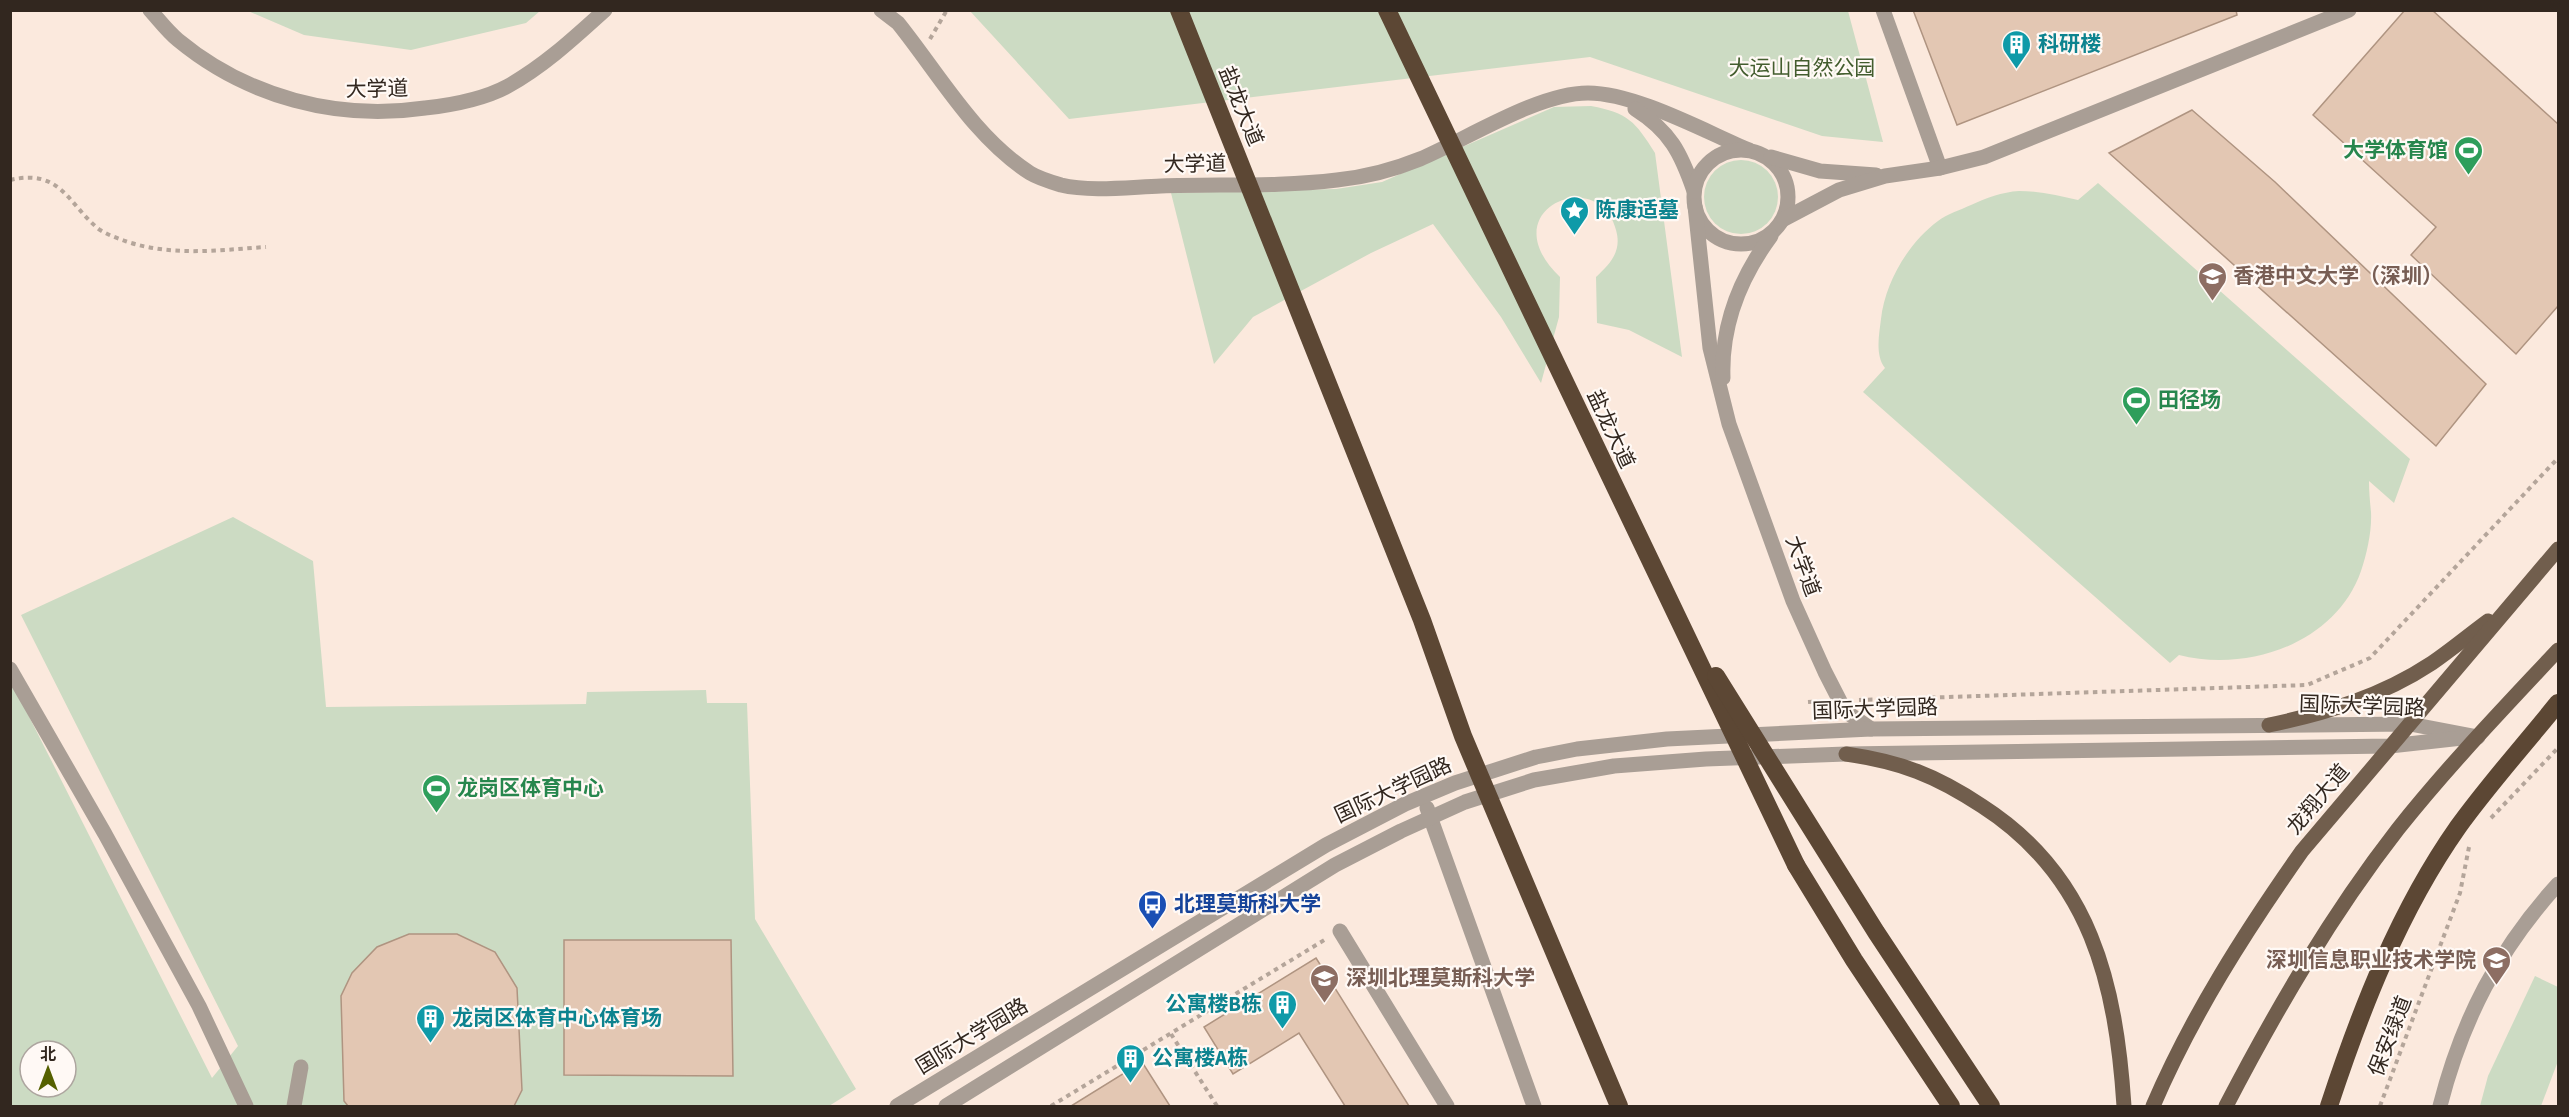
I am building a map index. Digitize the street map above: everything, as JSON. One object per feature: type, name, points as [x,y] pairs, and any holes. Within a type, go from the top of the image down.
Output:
[{"type":"highway","name":"盐龙大道","points":[[1179,10],[1422,620],[1463,736],[1619,1107]]},
{"type":"highway","name":"盐龙大道","points":[[1387,10],[1796,865],[1854,960],[1951,1107]]},
{"type":"highway","points":[[1664,591],[1869,923],[1991,1107]]},
{"type":"highway","points":[[2329,1107],[2367,1000],[2388,951],[2419,890],[2459,826],[2559,703]]},
{"type":"main road","name":"龙翔大道","points":[[2153,1107],[2188,1030],[2264,904],[2302,851],[2559,549]]},
{"type":"main road","points":[[2269,725],[2344,706],[2390,687],[2434,662],[2509,605]]},
{"type":"main road","points":[[2226,1107],[2292,986],[2348,899],[2399,829],[2478,737],[2559,650]]},
{"type":"main road","points":[[1846,754],[1892,762],[1935,778],[1996,815],[2045,859],[2065,884],[2096,948],[2118,1032],[2124,1107]]},
{"type":"street","name":"大学道","points":[[150,10],[177,40],[223,70],[277,97],[331,110],[398,112],[454,104],[507,86],[558,52],[605,10]]},
{"type":"street","name":"大学道","points":[[881,10],[898,23],[982,133],[1006,156],[1032,175],[1062,185],[1100,187],[1289,183],[1336,180],[1380,173],[1420,159],[1544,102],[1584,93],[1606,94],[1636,102],[1756,152],[1776,164],[1785,177],[1789,192],[1788,206],[1780,225],[1743,279],[1731,309],[1722,364],[1723,402]]},
{"type":"street","points":[[1883,10],[1940,168]]},
{"type":"street","points":[[1780,225],[1839,190],[1885,176],[1940,168],[1984,157],[2349,10]]},
{"type":"street","name":"大学道","points":[[1606,94],[1638,111],[1662,129],[1684,161],[1694,199],[1705,226],[1722,240],[1737,244],[1751,243],[1764,238],[1780,225]]},
{"type":"street","points":[[1694,199],[1698,177],[1706,164],[1719,155],[1733,150],[1756,152],[1790,164],[1821,171],[1885,176]]},
{"type":"street","name":"大学道","points":[[1694,199],[1710,348],[1729,424],[1793,601],[1839,701],[1845,711],[1871,729]]},
{"type":"street","points":[[10,669],[105,834],[199,1006],[246,1107]]},
{"type":"street","name":"国际大学园路","points":[[897,1107],[918,1101],[1326,844],[1422,797],[1498,768],[1577,749],[1667,739],[1871,729],[2410,724],[2478,737]]},
{"type":"street","name":"国际大学园路","points":[[946,1107],[1335,865],[1431,817],[1498,791],[1579,771],[1659,761],[1846,754],[2390,747],[2478,737]]},
{"type":"street","points":[[1422,797],[1534,1107]]},
{"type":"street","points":[[2440,1107],[2450,1068],[2467,1020],[2495,967],[2530,914],[2559,884]]},
{"type":"street","points":[[1340,931],[1447,1107]]},
{"type":"street","points":[[294,1107],[301,1067]]},
{"type":"path","points":[[921,53],[947,10]]},
{"type":"path","points":[[10,180],[33,178],[56,186],[70,196],[101,230],[135,244],[168,252],[266,247]]},
{"type":"path","points":[[1808,702],[2307,685],[2370,658],[2559,458]]},
{"type":"path","points":[[2487,822],[2559,748]]},
{"type":"path","name":"保安绿道","points":[[2380,1107],[2460,893],[2471,839]]},
{"type":"path","points":[[1052,1107],[1340,931]]},
{"type":"path","points":[[1171,1034],[1217,1107]]},
{"type":"green space","points":[[248,11],[540,11],[526,23],[411,50],[304,35]]},
{"type":"green space","name":"大运山自然公园","points":[[970,11],[1848,11],[1883,142],[1822,136],[1590,57],[1069,119]]},
{"type":"green space","points":[[1591,106],[1614,112],[1629,120],[1642,133],[1655,153],[1682,357],[1629,330],[1597,323],[1596,277],[1614,256],[1618,244],[1616,230],[1606,210],[1591,200],[1573,198],[1555,203],[1542,215],[1537,232],[1541,253],[1560,277],[1559,317],[1541,383],[1501,317],[1433,224],[1371,253],[1253,317],[1214,364],[1171,193],[1336,189],[1382,182],[1554,107]]},
{"type":"green space","points":[[1741,160],[1755,163],[1767,171],[1775,183],[1778,197],[1775,211],[1767,223],[1755,231],[1741,234],[1727,231],[1715,223],[1707,211],[1704,197],[1707,183],[1715,171],[1727,163]]},
{"type":"green space","name":"田径场","points":[[2098,183],[2410,459],[2394,503],[2369,481],[2371,519],[2369,542],[2361,571],[2349,596],[2332,617],[2311,634],[2286,647],[2233,660],[2206,660],[2179,655],[2170,663],[1863,392],[1885,368],[1880,357],[1879,345],[1883,305],[1887,292],[1908,252],[1927,230],[1949,214],[2000,194],[2027,191],[2078,200]]},
{"type":"green space","name":"龙岗区体育中心","points":[[233,517],[313,561],[326,707],[586,704],[587,692],[706,690],[707,703],[747,703],[755,919],[856,1089],[829,1106],[11,1106],[10,679],[212,1078],[238,1046],[21,615]]},
{"type":"green space","points":[[2535,976],[2558,987],[2558,1061],[2541,1106],[2480,1106],[2488,1076]]},
{"type":"building","name":"科研楼","points":[[1913,10],[2236,10],[2237,15],[1957,125]]},
{"type":"building","name":"大学体育馆","points":[[2405,10],[2432,10],[2558,124],[2558,306],[2516,354],[2411,255],[2436,227],[2313,115]]},
{"type":"building","points":[[2192,110],[2275,182],[2486,384],[2436,446],[2109,153]]},
{"type":"building","name":"龙岗区体育中心体育场","points":[[409,934],[457,934],[495,952],[517,988],[522,1090],[514,1106],[348,1106],[344,1101],[341,996],[352,973],[377,947]]},
{"type":"building","points":[[564,940],[731,940],[733,1076],[564,1075]]},
{"type":"building","name":"公寓楼B栋","points":[[1316,958],[1409,1106],[1345,1106],[1299,1033],[1233,1074],[1204,1027]]},
{"type":"building","name":"公寓楼A栋","points":[[1142,1062],[1170,1106],[1071,1106]]},
{"type":"place","name":"科研楼","points":[[2017,70]]},
{"type":"place","name":"大学体育馆","points":[[2469,176]]},
{"type":"place","name":"陈康适墓","points":[[1574,236]]},
{"type":"place","name":"香港中文大学（深圳）","points":[[2212,302]]},
{"type":"place","name":"田径场","points":[[2137,426]]},
{"type":"place","name":"龙岗区体育中心","points":[[436,814]]},
{"type":"place","name":"北理莫斯科大学","points":[[1153,930]]},
{"type":"place","name":"深圳信息职业技术学院","points":[[2497,986]]},
{"type":"place","name":"深圳北理莫斯科大学","points":[[1325,1004]]},
{"type":"place","name":"公寓楼B栋","points":[[1283,1030]]},
{"type":"place","name":"龙岗区体育中心体育场","points":[[431,1044]]},
{"type":"place","name":"公寓楼A栋","points":[[1131,1084]]}]
